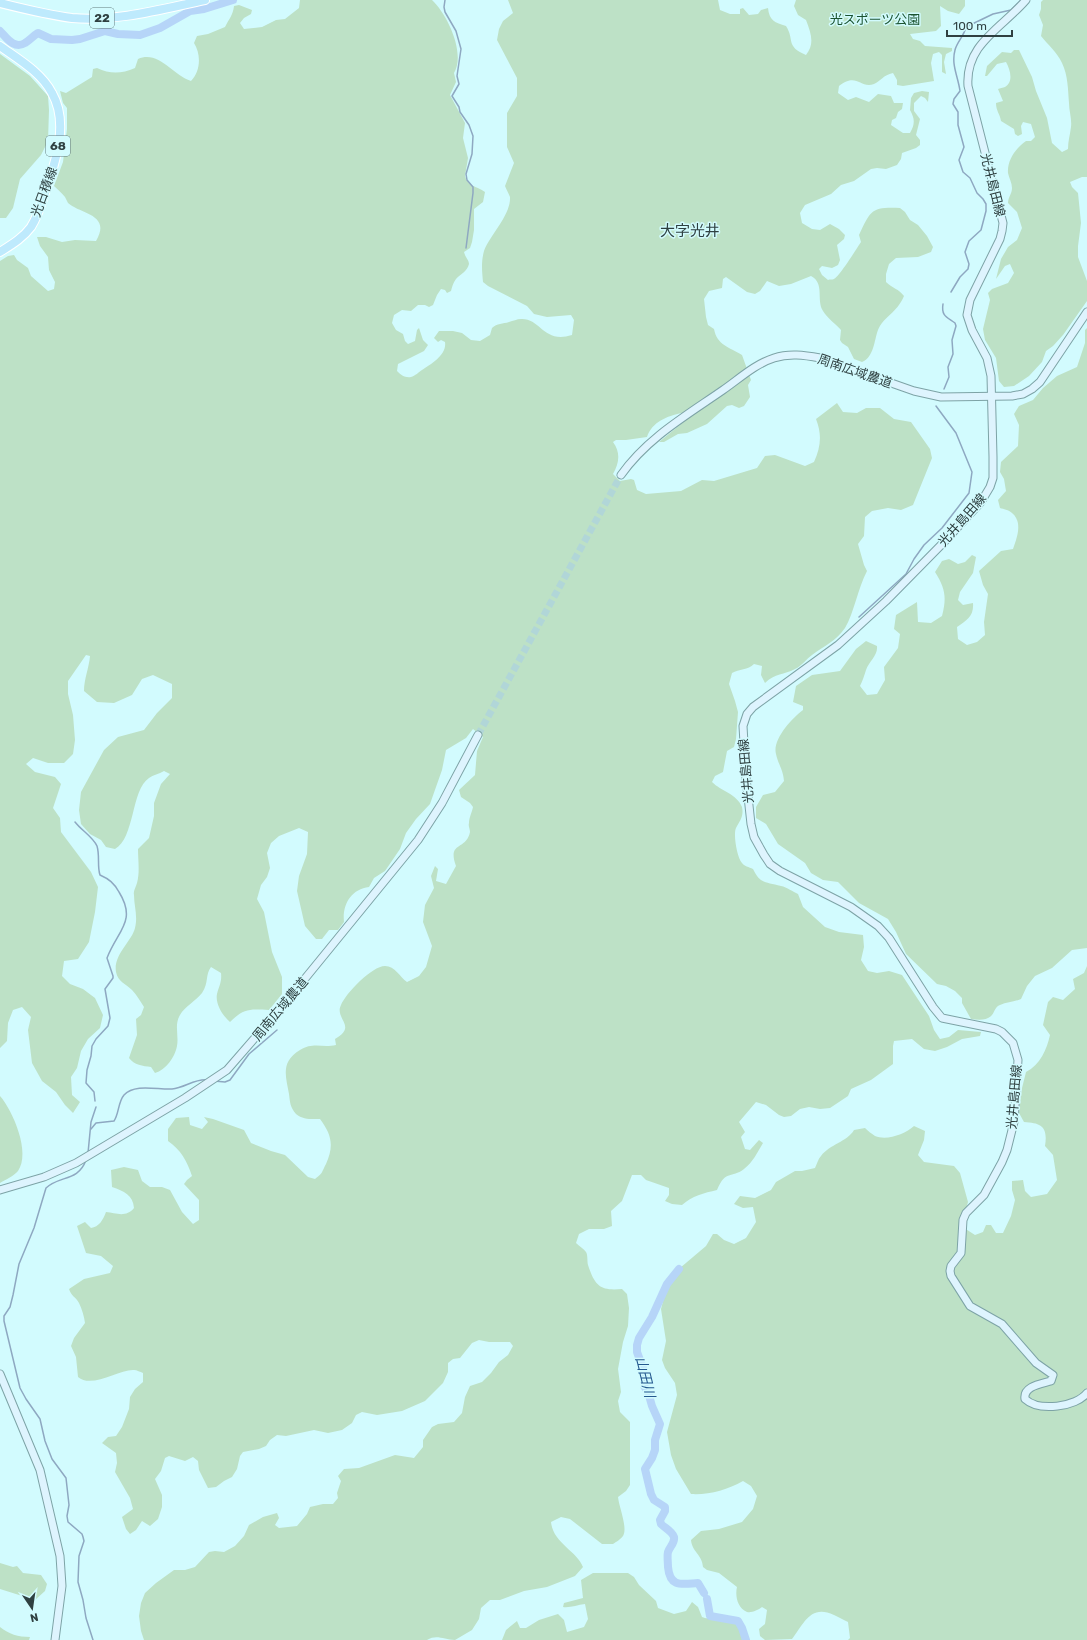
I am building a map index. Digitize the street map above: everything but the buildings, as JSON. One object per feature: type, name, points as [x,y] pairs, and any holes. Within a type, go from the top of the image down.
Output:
[{"type":"main road","name":"22","points":[[0,3],[51,15],[90,18],[118,17],[205,0]]},
{"type":"main road","name":"光井島田線","points":[[1026,0],[980,46],[971,59],[967,74],[968,86],[1003,223],[1000,239],[970,300],[967,315],[972,330],[987,358],[991,376],[993,478],[986,494],[941,545],[886,601],[838,645],[753,707],[747,714],[743,726],[746,778],[751,824],[754,837],[770,864],[797,881],[851,907],[878,926],[889,938],[933,1007],[942,1018],[996,1029],[1002,1032],[1013,1043],[1018,1060],[1014,1122],[1009,1143],[1002,1162],[989,1185],[981,1198],[966,1213],[963,1220],[961,1253],[951,1266],[951,1276],[970,1306],[1002,1324],[1036,1363],[1042,1368],[1051,1371],[1053,1375],[1051,1381],[1030,1388],[1026,1391],[1026,1399],[1029,1402],[1045,1406],[1060,1406],[1078,1400],[1087,1393]]},
{"type":"main road","name":"光日積線","points":[[0,46],[27,65],[47,85],[56,101],[60,113],[57,155],[36,218],[24,234],[0,252]]},
{"type":"main road","name":"周南広域農道","points":[[621,475],[637,454],[664,431],[751,370],[774,358],[802,355],[820,358],[926,395],[955,397],[1012,396],[1023,394],[1036,385],[1050,368],[1087,312]]},
{"type":"main road","name":"周南広域農道","points":[[0,1190],[44,1177],[82,1160],[185,1098],[227,1070],[310,973],[418,840],[442,803],[478,735]]},
{"type":"main road","points":[[0,1374],[40,1470],[60,1556],[62,1586],[55,1640]]},
{"type":"green space","name":"光スポーツ公園","points":[[300,0],[432,0],[443,14],[453,34],[458,55],[454,73],[456,82],[450,95],[465,123],[463,138],[468,158],[465,176],[468,182],[485,192],[483,202],[474,209],[474,230],[472,242],[470,248],[464,252],[469,264],[468,267],[455,280],[451,291],[447,293],[445,290],[441,289],[433,305],[429,307],[425,305],[418,305],[411,311],[402,310],[394,315],[392,323],[396,330],[403,334],[405,341],[408,344],[415,341],[417,330],[419,328],[423,340],[428,345],[424,351],[398,364],[397,371],[403,376],[409,377],[415,375],[434,362],[444,351],[445,342],[441,340],[438,342],[434,338],[439,331],[453,331],[462,333],[471,340],[480,341],[490,335],[492,328],[496,325],[521,319],[533,322],[548,334],[562,337],[572,335],[574,320],[571,315],[547,317],[534,314],[527,306],[483,282],[482,263],[484,251],[507,211],[510,197],[505,186],[514,163],[507,147],[507,113],[517,96],[517,78],[497,40],[499,29],[503,21],[513,13],[508,0],[718,0],[720,10],[730,14],[740,14],[740,9],[743,8],[749,15],[758,14],[761,10],[768,8],[773,20],[786,26],[795,49],[806,55],[809,51],[811,43],[811,34],[806,20],[798,15],[794,6],[796,0],[965,0],[965,6],[959,14],[948,11],[940,6],[941,26],[936,31],[910,34],[913,39],[920,41],[925,46],[952,48],[952,51],[946,54],[944,62],[946,74],[942,72],[942,55],[939,52],[933,54],[931,63],[934,81],[903,86],[897,85],[897,80],[893,73],[887,75],[874,84],[869,85],[850,80],[839,86],[838,93],[848,100],[856,97],[869,102],[878,94],[891,96],[894,103],[903,103],[902,109],[898,112],[896,118],[892,120],[891,125],[903,133],[910,133],[913,127],[914,119],[910,110],[911,98],[914,93],[922,91],[929,92],[928,102],[921,96],[914,103],[914,111],[920,119],[916,135],[920,140],[920,145],[902,153],[901,159],[897,165],[886,169],[871,169],[854,181],[841,185],[831,194],[805,205],[800,213],[802,223],[812,229],[820,230],[830,224],[839,229],[845,235],[844,239],[837,245],[840,260],[838,265],[832,268],[822,266],[819,269],[822,275],[828,280],[834,279],[844,268],[861,242],[859,235],[866,220],[873,212],[883,208],[900,208],[905,212],[910,220],[918,225],[927,236],[933,247],[931,252],[918,257],[896,258],[889,264],[886,274],[886,282],[904,296],[898,307],[880,326],[869,356],[862,362],[854,359],[848,347],[842,343],[840,340],[841,330],[823,311],[820,302],[818,283],[811,276],[791,284],[779,286],[767,281],[760,291],[755,294],[747,292],[726,277],[723,279],[722,288],[709,291],[704,299],[706,317],[708,325],[714,329],[718,339],[742,355],[751,380],[748,385],[750,397],[744,406],[739,408],[732,405],[727,406],[707,424],[687,433],[678,434],[664,442],[659,442],[686,420],[682,413],[661,420],[652,427],[647,437],[616,440],[613,442],[616,446],[618,458],[617,466],[613,474],[620,481],[631,479],[634,480],[637,490],[646,494],[681,491],[702,480],[714,481],[757,468],[765,456],[775,455],[805,466],[814,462],[818,451],[820,435],[816,419],[837,403],[843,412],[857,413],[866,408],[880,408],[894,419],[911,422],[930,449],[932,458],[913,505],[901,510],[888,508],[872,511],[865,517],[864,536],[858,544],[867,571],[854,608],[845,628],[841,633],[797,668],[772,677],[765,683],[761,675],[762,666],[754,664],[732,673],[729,684],[738,712],[736,739],[734,747],[727,751],[723,772],[715,776],[712,782],[733,796],[742,807],[742,816],[735,831],[735,840],[740,860],[745,866],[753,869],[758,877],[764,882],[788,888],[798,894],[803,907],[825,927],[839,932],[863,935],[864,947],[861,960],[868,971],[877,973],[889,971],[902,975],[929,1016],[934,1030],[940,1039],[949,1037],[958,1030],[981,1032],[980,1036],[962,1039],[947,1047],[935,1051],[924,1049],[912,1039],[894,1041],[893,1064],[871,1080],[851,1089],[848,1096],[830,1108],[820,1109],[809,1107],[800,1109],[791,1116],[784,1117],[766,1105],[756,1102],[739,1122],[745,1132],[741,1137],[745,1149],[750,1150],[759,1140],[763,1143],[750,1163],[736,1174],[729,1175],[723,1179],[717,1190],[694,1197],[682,1205],[672,1204],[665,1201],[669,1195],[669,1188],[646,1180],[641,1175],[632,1175],[622,1201],[611,1211],[612,1226],[604,1229],[589,1229],[579,1234],[576,1243],[586,1252],[588,1265],[593,1278],[599,1286],[608,1289],[622,1289],[627,1294],[629,1308],[628,1326],[623,1342],[618,1369],[621,1392],[618,1401],[620,1412],[630,1422],[630,1485],[626,1491],[618,1497],[624,1523],[624,1532],[623,1536],[613,1544],[602,1544],[570,1519],[561,1517],[551,1522],[556,1536],[576,1556],[583,1567],[575,1576],[547,1587],[524,1591],[500,1600],[490,1600],[481,1608],[479,1619],[472,1630],[455,1640],[434,1637],[427,1640],[144,1640],[139,1616],[141,1603],[145,1593],[156,1583],[174,1570],[185,1570],[195,1567],[209,1552],[224,1552],[235,1546],[244,1536],[249,1525],[263,1517],[277,1513],[279,1518],[275,1525],[279,1528],[297,1526],[307,1514],[310,1507],[323,1504],[333,1504],[338,1498],[337,1493],[341,1481],[338,1476],[344,1469],[359,1468],[395,1455],[414,1458],[423,1447],[423,1440],[432,1427],[438,1424],[454,1422],[462,1413],[465,1397],[470,1386],[482,1382],[499,1362],[508,1355],[513,1346],[510,1342],[489,1342],[479,1340],[472,1343],[460,1358],[453,1359],[448,1363],[448,1372],[443,1383],[425,1401],[402,1411],[377,1415],[362,1412],[356,1415],[352,1423],[342,1430],[328,1433],[314,1430],[286,1436],[277,1435],[270,1440],[266,1446],[243,1452],[240,1456],[237,1469],[232,1477],[216,1487],[208,1488],[199,1470],[198,1461],[193,1457],[185,1461],[169,1456],[165,1458],[161,1471],[155,1479],[162,1495],[162,1507],[158,1519],[150,1526],[142,1521],[136,1530],[130,1534],[126,1529],[122,1517],[133,1509],[130,1498],[115,1472],[117,1463],[116,1453],[102,1443],[108,1437],[116,1436],[122,1427],[129,1409],[130,1397],[135,1389],[143,1382],[143,1373],[135,1370],[98,1380],[84,1380],[78,1377],[76,1357],[71,1346],[74,1338],[85,1323],[79,1303],[69,1289],[84,1279],[110,1273],[113,1266],[101,1256],[86,1253],[77,1226],[85,1222],[91,1228],[100,1223],[106,1212],[124,1214],[128,1213],[134,1208],[132,1200],[127,1194],[112,1187],[111,1170],[124,1167],[138,1170],[142,1181],[150,1187],[162,1187],[170,1190],[182,1212],[193,1224],[199,1220],[199,1200],[184,1184],[192,1176],[186,1161],[180,1152],[168,1141],[168,1129],[176,1118],[189,1117],[190,1125],[202,1129],[208,1122],[204,1117],[244,1130],[251,1143],[285,1155],[308,1177],[315,1179],[322,1172],[329,1158],[331,1146],[329,1136],[320,1119],[308,1119],[302,1117],[296,1114],[293,1109],[290,1102],[286,1076],[287,1065],[289,1060],[294,1055],[300,1050],[309,1046],[336,1045],[335,1039],[345,1030],[344,1022],[340,1014],[341,1005],[354,987],[373,970],[380,967],[389,966],[407,982],[419,976],[426,967],[432,946],[423,922],[425,905],[434,888],[431,876],[435,866],[438,869],[436,881],[446,884],[456,866],[454,858],[455,849],[465,842],[470,832],[469,819],[473,807],[461,797],[459,790],[475,775],[477,751],[483,737],[473,729],[466,738],[446,750],[442,770],[430,804],[416,819],[406,833],[400,849],[385,871],[374,878],[369,887],[363,888],[353,894],[346,904],[344,922],[338,930],[329,930],[322,939],[316,939],[305,926],[297,891],[299,876],[307,854],[308,832],[299,828],[279,836],[271,843],[267,853],[270,868],[267,877],[261,885],[257,899],[264,912],[272,952],[282,977],[282,994],[269,1010],[248,1010],[239,1014],[230,1022],[222,1013],[217,1002],[221,973],[211,967],[208,973],[206,986],[202,993],[185,1009],[178,1019],[177,1042],[174,1054],[163,1069],[155,1073],[151,1067],[136,1064],[129,1058],[137,1035],[136,1019],[141,1015],[144,1007],[134,992],[118,978],[116,966],[117,960],[133,933],[136,924],[134,890],[137,883],[139,866],[138,849],[149,838],[154,816],[154,803],[161,784],[170,774],[164,771],[149,778],[143,784],[126,835],[115,849],[106,847],[101,840],[90,834],[81,824],[79,810],[81,792],[104,750],[118,737],[144,730],[157,713],[172,698],[172,684],[153,675],[142,679],[132,695],[114,703],[97,702],[84,691],[90,656],[86,655],[68,681],[68,694],[73,715],[75,740],[73,754],[64,763],[48,763],[33,758],[26,764],[35,772],[55,777],[61,784],[53,808],[60,818],[61,832],[91,872],[98,887],[89,942],[78,959],[64,961],[62,976],[70,984],[83,989],[95,998],[103,1015],[100,1028],[88,1039],[81,1051],[77,1068],[71,1077],[72,1095],[80,1102],[73,1113],[56,1092],[42,1081],[32,1063],[28,1030],[31,1017],[22,1007],[13,1010],[8,1023],[7,1041],[0,1048],[0,261],[8,256],[14,255],[17,260],[28,268],[31,276],[48,291],[54,289],[55,282],[49,270],[48,257],[40,246],[37,237],[46,237],[62,242],[75,240],[96,241],[100,232],[100,225],[97,220],[73,207],[54,186],[63,162],[67,129],[67,108],[63,103],[60,91],[66,93],[92,77],[93,69],[97,68],[111,72],[125,71],[135,68],[138,59],[146,57],[159,60],[184,78],[191,81],[197,72],[199,62],[198,52],[194,43],[197,36],[208,34],[225,27],[232,14],[234,6],[239,5],[252,10],[251,14],[244,18],[240,23],[244,29],[262,27],[276,20],[285,19],[299,8]]},
{"type":"green space","points":[[1043,0],[1087,0],[1087,177],[1082,177],[1070,182],[1072,187],[1078,193],[1081,223],[1078,257],[1087,281],[1087,301],[1063,335],[1046,351],[1042,362],[1029,376],[1014,386],[1004,387],[999,381],[996,358],[985,340],[983,329],[990,300],[988,293],[992,289],[1008,283],[1014,273],[1010,264],[1005,266],[996,279],[1001,259],[1008,247],[1017,240],[1022,228],[1017,212],[1008,203],[1012,188],[1008,173],[1009,164],[1019,147],[1026,141],[1031,141],[1035,137],[1031,124],[1023,122],[1021,126],[1022,134],[1018,136],[1015,134],[1014,129],[1001,121],[996,103],[1003,101],[998,89],[1005,87],[1010,82],[1010,72],[1006,62],[997,64],[987,76],[985,76],[987,66],[1002,52],[1011,53],[1014,50],[1019,50],[1032,77],[1047,118],[1052,143],[1062,152],[1068,149],[1071,124],[1067,78],[1060,59],[1041,36],[1043,25],[1039,15],[1041,2]]},
{"type":"green space","points":[[0,54],[30,76],[48,96],[49,110],[48,141],[41,155],[20,179],[13,208],[6,218],[0,218]]},
{"type":"green space","points":[[1087,328],[1087,948],[1072,950],[1052,968],[1035,976],[1027,986],[1021,999],[998,1006],[988,1018],[979,1020],[971,1019],[962,1003],[962,998],[955,991],[946,986],[937,984],[906,954],[888,919],[859,903],[838,882],[823,880],[811,873],[805,863],[778,844],[766,824],[756,818],[756,807],[763,795],[775,792],[784,781],[783,773],[776,754],[776,748],[777,742],[784,730],[803,710],[803,706],[793,702],[796,686],[812,675],[840,671],[856,649],[866,641],[877,646],[877,650],[875,656],[867,667],[860,686],[867,695],[877,694],[885,680],[884,667],[898,648],[900,634],[894,629],[896,615],[917,602],[918,622],[931,623],[942,616],[945,598],[943,588],[935,572],[942,561],[949,559],[958,564],[965,562],[972,555],[976,557],[973,573],[960,592],[958,600],[963,605],[973,603],[973,607],[969,617],[957,627],[958,639],[967,645],[977,642],[985,635],[984,622],[988,594],[983,585],[979,571],[1001,551],[1013,549],[1018,530],[1015,517],[1009,511],[1000,508],[998,500],[1006,491],[1004,479],[1000,472],[1001,462],[1018,446],[1019,425],[1014,414],[1019,406],[1033,400],[1043,388],[1057,376],[1077,367],[1085,343],[1085,330]]},
{"type":"green space","points":[[1087,966],[1087,1640],[848,1640],[850,1638],[848,1622],[826,1612],[819,1612],[808,1617],[792,1639],[765,1640],[760,1636],[759,1629],[765,1624],[767,1610],[762,1607],[751,1612],[747,1612],[741,1608],[736,1594],[737,1587],[719,1573],[707,1570],[703,1567],[701,1559],[692,1544],[691,1540],[701,1531],[719,1529],[742,1522],[753,1509],[757,1496],[751,1486],[743,1481],[718,1491],[704,1494],[691,1494],[676,1469],[671,1455],[667,1432],[677,1395],[675,1383],[665,1368],[662,1360],[666,1341],[661,1309],[666,1290],[680,1268],[706,1246],[713,1234],[717,1234],[724,1240],[734,1244],[746,1238],[756,1222],[753,1207],[743,1208],[734,1204],[740,1196],[755,1198],[771,1190],[776,1182],[795,1171],[815,1168],[819,1159],[825,1152],[851,1134],[854,1130],[865,1128],[875,1136],[885,1138],[906,1132],[914,1126],[925,1131],[924,1140],[918,1155],[924,1162],[954,1166],[960,1173],[968,1202],[961,1226],[975,1235],[983,1232],[986,1225],[991,1225],[996,1233],[1003,1233],[1011,1216],[1015,1200],[1012,1190],[1012,1181],[1023,1180],[1025,1191],[1031,1197],[1047,1194],[1057,1180],[1053,1155],[1045,1146],[1046,1134],[1044,1130],[1039,1125],[1024,1122],[1019,1113],[1022,1088],[1026,1072],[1039,1061],[1049,1040],[1050,1035],[1043,1025],[1048,1002],[1053,997],[1063,1000],[1075,989],[1073,979],[1084,973]]},
{"type":"green space","points":[[0,1096],[10,1112],[19,1132],[22,1154],[18,1171],[0,1183]]},
{"type":"green space","points":[[0,1563],[13,1567],[17,1566],[23,1573],[41,1575],[47,1584],[45,1591],[35,1600],[0,1589]]},
{"type":"green space","points":[[593,1573],[628,1573],[634,1577],[639,1585],[656,1601],[658,1608],[674,1614],[686,1611],[692,1602],[698,1607],[702,1617],[725,1619],[734,1622],[740,1629],[742,1640],[502,1640],[506,1630],[517,1621],[520,1628],[526,1628],[539,1620],[558,1614],[564,1620],[567,1632],[584,1627],[588,1619],[585,1604],[563,1607],[564,1603],[583,1598],[581,1580]]},
{"type":"green space","points":[[0,1627],[14,1635],[30,1637],[29,1640],[0,1640]]},
{"type":"waterway","points":[[0,31],[11,42],[17,45],[25,43],[38,33],[51,39],[72,40],[105,31],[118,34],[140,35],[160,28],[190,11],[204,9],[233,0]]},
{"type":"waterway","points":[[445,0],[445,12],[456,31],[461,49],[457,76],[459,84],[452,96],[469,125],[473,136],[472,154],[466,174],[467,180],[473,187],[466,248]]},
{"type":"waterway","points":[[951,292],[960,277],[968,269],[969,264],[965,252],[969,241],[981,230],[986,211],[986,204],[977,193],[970,178],[963,172],[959,160],[964,147],[958,125],[958,112],[953,104],[954,99],[960,91],[954,66],[955,50],[966,27],[993,14],[1011,10],[1021,0]]},
{"type":"waterway","points":[[943,304],[944,314],[955,323],[956,326],[952,340],[953,354],[948,367],[949,377],[944,389]]},
{"type":"waterway","points":[[859,617],[906,574],[924,545],[942,528],[969,493],[972,472],[956,433],[936,406]]},
{"type":"waterway","points":[[75,822],[97,846],[100,875],[109,880],[115,886],[124,902],[126,911],[124,925],[107,958],[113,976],[105,989],[110,1018],[108,1026],[96,1039],[92,1046],[87,1070],[86,1083],[94,1092],[95,1101]]},
{"type":"waterway","points":[[214,1081],[225,1082],[230,1080],[249,1054],[277,1030]]},
{"type":"waterway","points":[[91,1129],[96,1123],[114,1121],[122,1098],[129,1091],[140,1088],[172,1089],[199,1080],[208,1080]]},
{"type":"waterway","points":[[88,1153],[91,1122],[96,1107]]},
{"type":"waterway","points":[[86,1160],[83,1167],[74,1175],[57,1181],[46,1188],[34,1228],[19,1264],[10,1307],[4,1316],[4,1321],[20,1388],[40,1419],[45,1441],[52,1459],[66,1478],[69,1505],[67,1516],[68,1522],[82,1534],[83,1537],[84,1541],[79,1556],[78,1582],[86,1618],[93,1640]]},
{"type":"waterway","name":"山田川","points":[[679,1269],[667,1284],[652,1317],[639,1338],[637,1345],[637,1352],[644,1371],[644,1386],[648,1392],[660,1424],[655,1440],[655,1450],[645,1469],[651,1494],[654,1500],[665,1507],[665,1511],[660,1520],[661,1524],[670,1531],[674,1537],[674,1541],[668,1552],[669,1574],[674,1582],[682,1584],[698,1583],[704,1593]]},
{"type":"waterway","name":"山田川","points":[[707,1599],[710,1616],[738,1621],[746,1640]]},
{"type":"tunnel","points":[[478,735],[621,475]]},
{"type":"district","name":"大字光井","points":[[690,231]]}]
